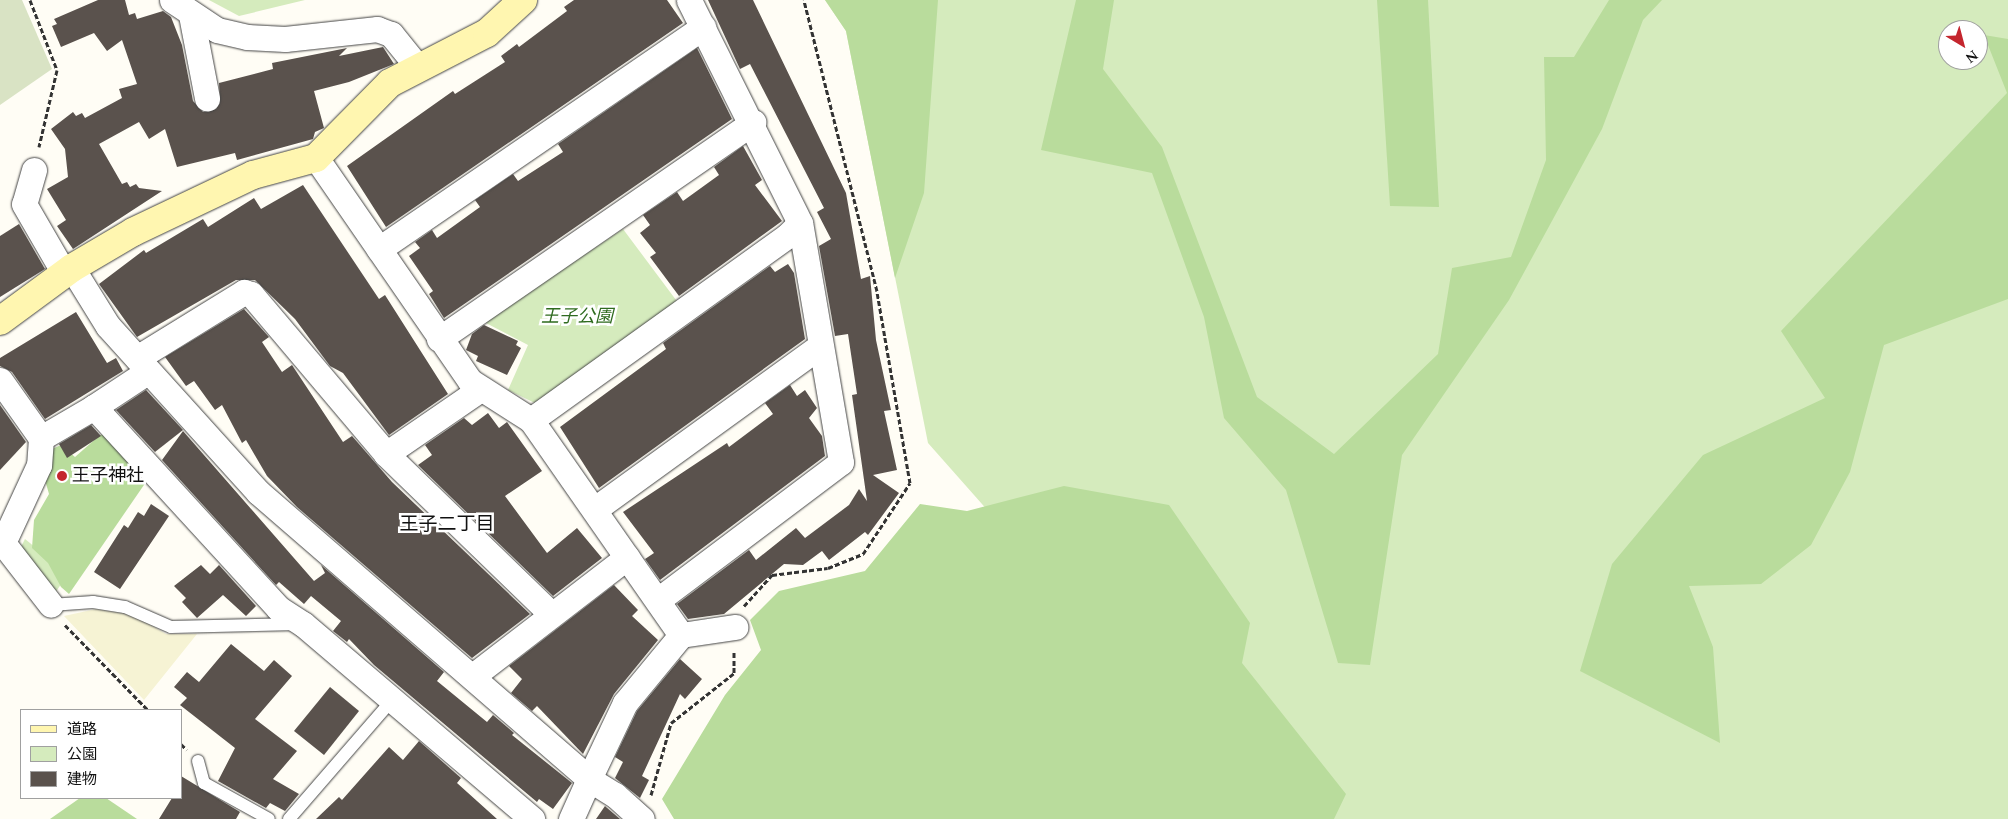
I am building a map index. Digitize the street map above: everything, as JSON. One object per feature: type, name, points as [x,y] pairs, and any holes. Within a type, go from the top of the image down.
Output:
[{"type":"street","points":[[0,321],[68,270],[201,198],[254,175],[316,158],[390,83],[418,66],[488,33],[523,0]]},
{"type":"street","points":[[658,600],[841,462],[800,223],[753,122],[689,0]]},
{"type":"street","points":[[181,7],[217,30],[247,37],[285,39],[377,29],[391,34],[418,66]]},
{"type":"street","points":[[181,7],[193,77],[207,98]]},
{"type":"street","points":[[379,249],[703,27]]},
{"type":"street","points":[[439,338],[753,122]]},
{"type":"street","points":[[316,158],[439,338],[479,390],[531,420],[595,509],[681,635]]},
{"type":"street","points":[[34,170],[24,204],[68,270],[108,326],[258,492],[474,676],[589,779],[615,795],[642,819]]},
{"type":"street","points":[[531,420],[787,236],[800,223]]},
{"type":"street","points":[[42,438],[94,406],[142,365],[244,292],[252,294],[386,454],[551,614]]},
{"type":"street","points":[[595,509],[820,346]]},
{"type":"street","points":[[0,380],[42,438],[39,465],[3,542],[51,605]]},
{"type":"street","points":[[386,454],[479,390]]},
{"type":"street","points":[[94,406],[278,608],[303,624],[532,819]]},
{"type":"street","points":[[474,676],[551,614],[627,557]]},
{"type":"street","points":[[570,819],[624,703],[681,635],[735,627]]},
{"type":"lane","points":[[51,605],[93,602],[126,607],[171,627],[303,624]]},
{"type":"lane","points":[[289,819],[392,700]]},
{"type":"lane","points":[[198,761],[204,783],[269,819]]},
{"type":"path","points":[[30,0],[57,70],[34,170]]},
{"type":"path","points":[[804,0],[876,290],[910,484]]},
{"type":"path","points":[[51,605],[57,617],[147,709]]},
{"type":"shaded area","points":[[96,609],[134,615],[166,634],[197,634],[144,700],[64,616]]},
{"type":"green space","points":[[0,0],[22,0],[52,69],[0,105]]},
{"type":"green space","points":[[209,0],[305,0],[239,16]]},
{"type":"green space","points":[[825,0],[2008,0],[2008,819],[1182,819],[1051,582],[928,443],[846,31]]},
{"type":"green space","points":[[825,0],[938,0],[924,193],[895,278],[846,31]]},
{"type":"green space","points":[[1076,0],[1114,0],[1103,69],[1162,147],[1257,397],[1334,454],[1438,354],[1452,268],[1511,257],[1546,160],[1544,57],[1574,57],[1609,0],[1662,0],[1643,20],[1602,129],[1509,300],[1402,455],[1370,665],[1338,663],[1286,490],[1224,418],[1204,317],[1152,173],[1041,150]]},
{"type":"green space","points":[[1377,0],[1428,0],[1439,207],[1390,206]]},
{"type":"green space","points":[[1988,36],[2008,39],[2008,299],[1884,345],[1850,472],[1811,545],[1761,584],[1689,586],[1713,647],[1720,743],[1580,671],[1612,564],[1703,455],[1825,398],[1781,331],[2007,93],[1988,45]]},
{"type":"green space","name":"王子公園","points":[[623,229],[679,304],[539,405],[508,390],[528,345],[484,322]]},
{"type":"green space","points":[[115,432],[146,482],[69,594],[61,587],[48,563],[32,548],[34,520],[49,494],[43,473],[52,449],[61,445],[75,457],[100,435]]},
{"type":"green space","points":[[1064,486],[1169,505],[1250,623],[1242,663],[1346,794],[1334,819],[674,819],[662,799],[725,695],[761,650],[750,620],[779,591],[865,571],[920,504],[967,511]]},
{"type":"green space","points":[[25,539],[68,574],[53,596],[18,553]]},
{"type":"green space","points":[[79,799],[107,799],[137,819],[50,819]]},
{"type":"building","points":[[98,0],[125,0],[129,15],[135,13],[137,19],[163,11],[171,17],[182,45],[193,101],[203,112],[216,109],[220,103],[219,83],[273,69],[272,63],[347,48],[339,56],[383,47],[394,64],[349,82],[314,91],[324,128],[315,132],[313,139],[237,160],[235,153],[177,167],[165,129],[149,139],[139,122],[99,144],[122,184],[127,182],[130,187],[136,184],[139,188],[162,191],[73,249],[57,226],[66,220],[47,189],[68,177],[65,149],[51,129],[73,112],[76,116],[82,113],[85,118],[122,98],[119,89],[137,84],[122,40],[107,51],[94,33],[61,47],[52,26],[57,24],[54,19]]},
{"type":"building","points":[[574,0],[667,0],[683,23],[386,227],[347,166],[453,91],[455,94],[505,62],[501,56],[517,44],[519,47],[567,11],[564,7]]},
{"type":"building","points":[[708,0],[753,0],[846,193],[861,279],[870,276],[876,340],[891,410],[884,411],[897,470],[873,475],[899,493],[868,535],[865,532],[829,560],[822,551],[803,565],[784,564],[724,614],[688,619],[677,604],[749,550],[756,560],[796,528],[805,538],[849,505],[859,489],[867,501],[852,395],[857,394],[848,334],[835,336],[819,246],[831,239],[817,212],[824,208],[750,64],[740,69]]},
{"type":"building","points":[[697,48],[732,119],[444,318],[429,294],[433,291],[409,256],[420,248],[415,242],[432,230],[437,238],[480,207],[475,200],[513,174],[518,181],[563,152],[558,144]]},
{"type":"building","points":[[743,146],[762,180],[755,185],[782,221],[679,296],[650,257],[656,253],[640,233],[650,225],[643,215],[677,192],[683,201],[719,175],[714,167]]},
{"type":"building","points":[[303,185],[379,299],[385,295],[448,394],[389,435],[343,373],[330,366],[295,319],[255,280],[236,280],[137,337],[99,284],[144,250],[146,253],[203,219],[208,227],[254,198],[261,209]]},
{"type":"building","points":[[19,224],[45,269],[0,297],[0,236]]},
{"type":"building","points":[[788,264],[794,273],[805,339],[599,488],[560,427],[666,349],[663,343],[770,266],[775,272]]},
{"type":"building","points":[[244,309],[269,337],[262,342],[282,372],[292,365],[343,442],[352,436],[392,482],[530,614],[472,658],[297,507],[267,476],[246,440],[242,443],[222,405],[215,410],[194,381],[186,386],[165,357]]},
{"type":"building","points":[[76,312],[107,363],[116,358],[123,371],[45,419],[12,372],[0,366],[0,358]]},
{"type":"building","points":[[484,325],[518,341],[516,345],[521,348],[507,375],[476,361],[478,356],[466,350],[472,334]]},
{"type":"building","points":[[790,385],[797,396],[805,390],[817,408],[809,418],[822,436],[825,456],[660,580],[645,559],[654,553],[623,512],[727,443],[729,447],[773,414],[765,403]]},
{"type":"building","points":[[146,390],[183,430],[155,452],[116,410]]},
{"type":"building","points":[[0,405],[26,442],[0,470]]},
{"type":"building","points":[[488,413],[499,428],[507,422],[542,471],[505,496],[547,553],[577,528],[602,558],[553,596],[418,465],[432,455],[425,445],[464,418],[472,425]]},
{"type":"building","points":[[91,425],[101,436],[67,458],[59,444]]},
{"type":"building","points":[[183,431],[314,581],[325,573],[321,565],[444,672],[437,681],[487,722],[493,715],[514,733],[512,735],[572,783],[553,809],[539,799],[537,802],[374,665],[349,639],[347,642],[333,631],[341,621],[311,596],[304,604],[279,582],[276,585],[162,460]]},
{"type":"building","points":[[151,504],[169,516],[120,589],[94,572],[124,525],[128,528],[138,512],[144,516]]},
{"type":"building","points":[[201,565],[210,574],[219,565],[256,606],[246,616],[223,595],[197,618],[182,602],[186,598],[174,586]]},
{"type":"building","points":[[614,585],[638,610],[632,616],[658,640],[614,694],[583,754],[537,706],[532,711],[511,693],[522,679],[509,666]]},
{"type":"building","points":[[231,644],[264,671],[274,660],[292,676],[255,719],[297,751],[273,779],[299,794],[285,811],[270,803],[266,808],[218,781],[235,748],[180,705],[187,698],[174,687],[187,672],[199,682]]},
{"type":"building","points":[[680,659],[702,679],[685,699],[680,694],[642,776],[649,780],[640,798],[615,778],[623,762],[615,757],[637,711]]},
{"type":"building","points":[[330,687],[359,711],[324,755],[294,731]]},
{"type":"building","points":[[419,741],[461,778],[457,783],[497,819],[316,819],[339,797],[342,800],[389,747],[403,760]]},
{"type":"building","points":[[182,777],[240,812],[236,819],[159,819],[171,799],[182,799]]},
{"type":"building","points":[[606,807],[620,819],[596,819]]},
{"type":"place","name":"王子神社","points":[[62,476]]},
{"type":"district","name":"王子二丁目","points":[[447,525]]}]
